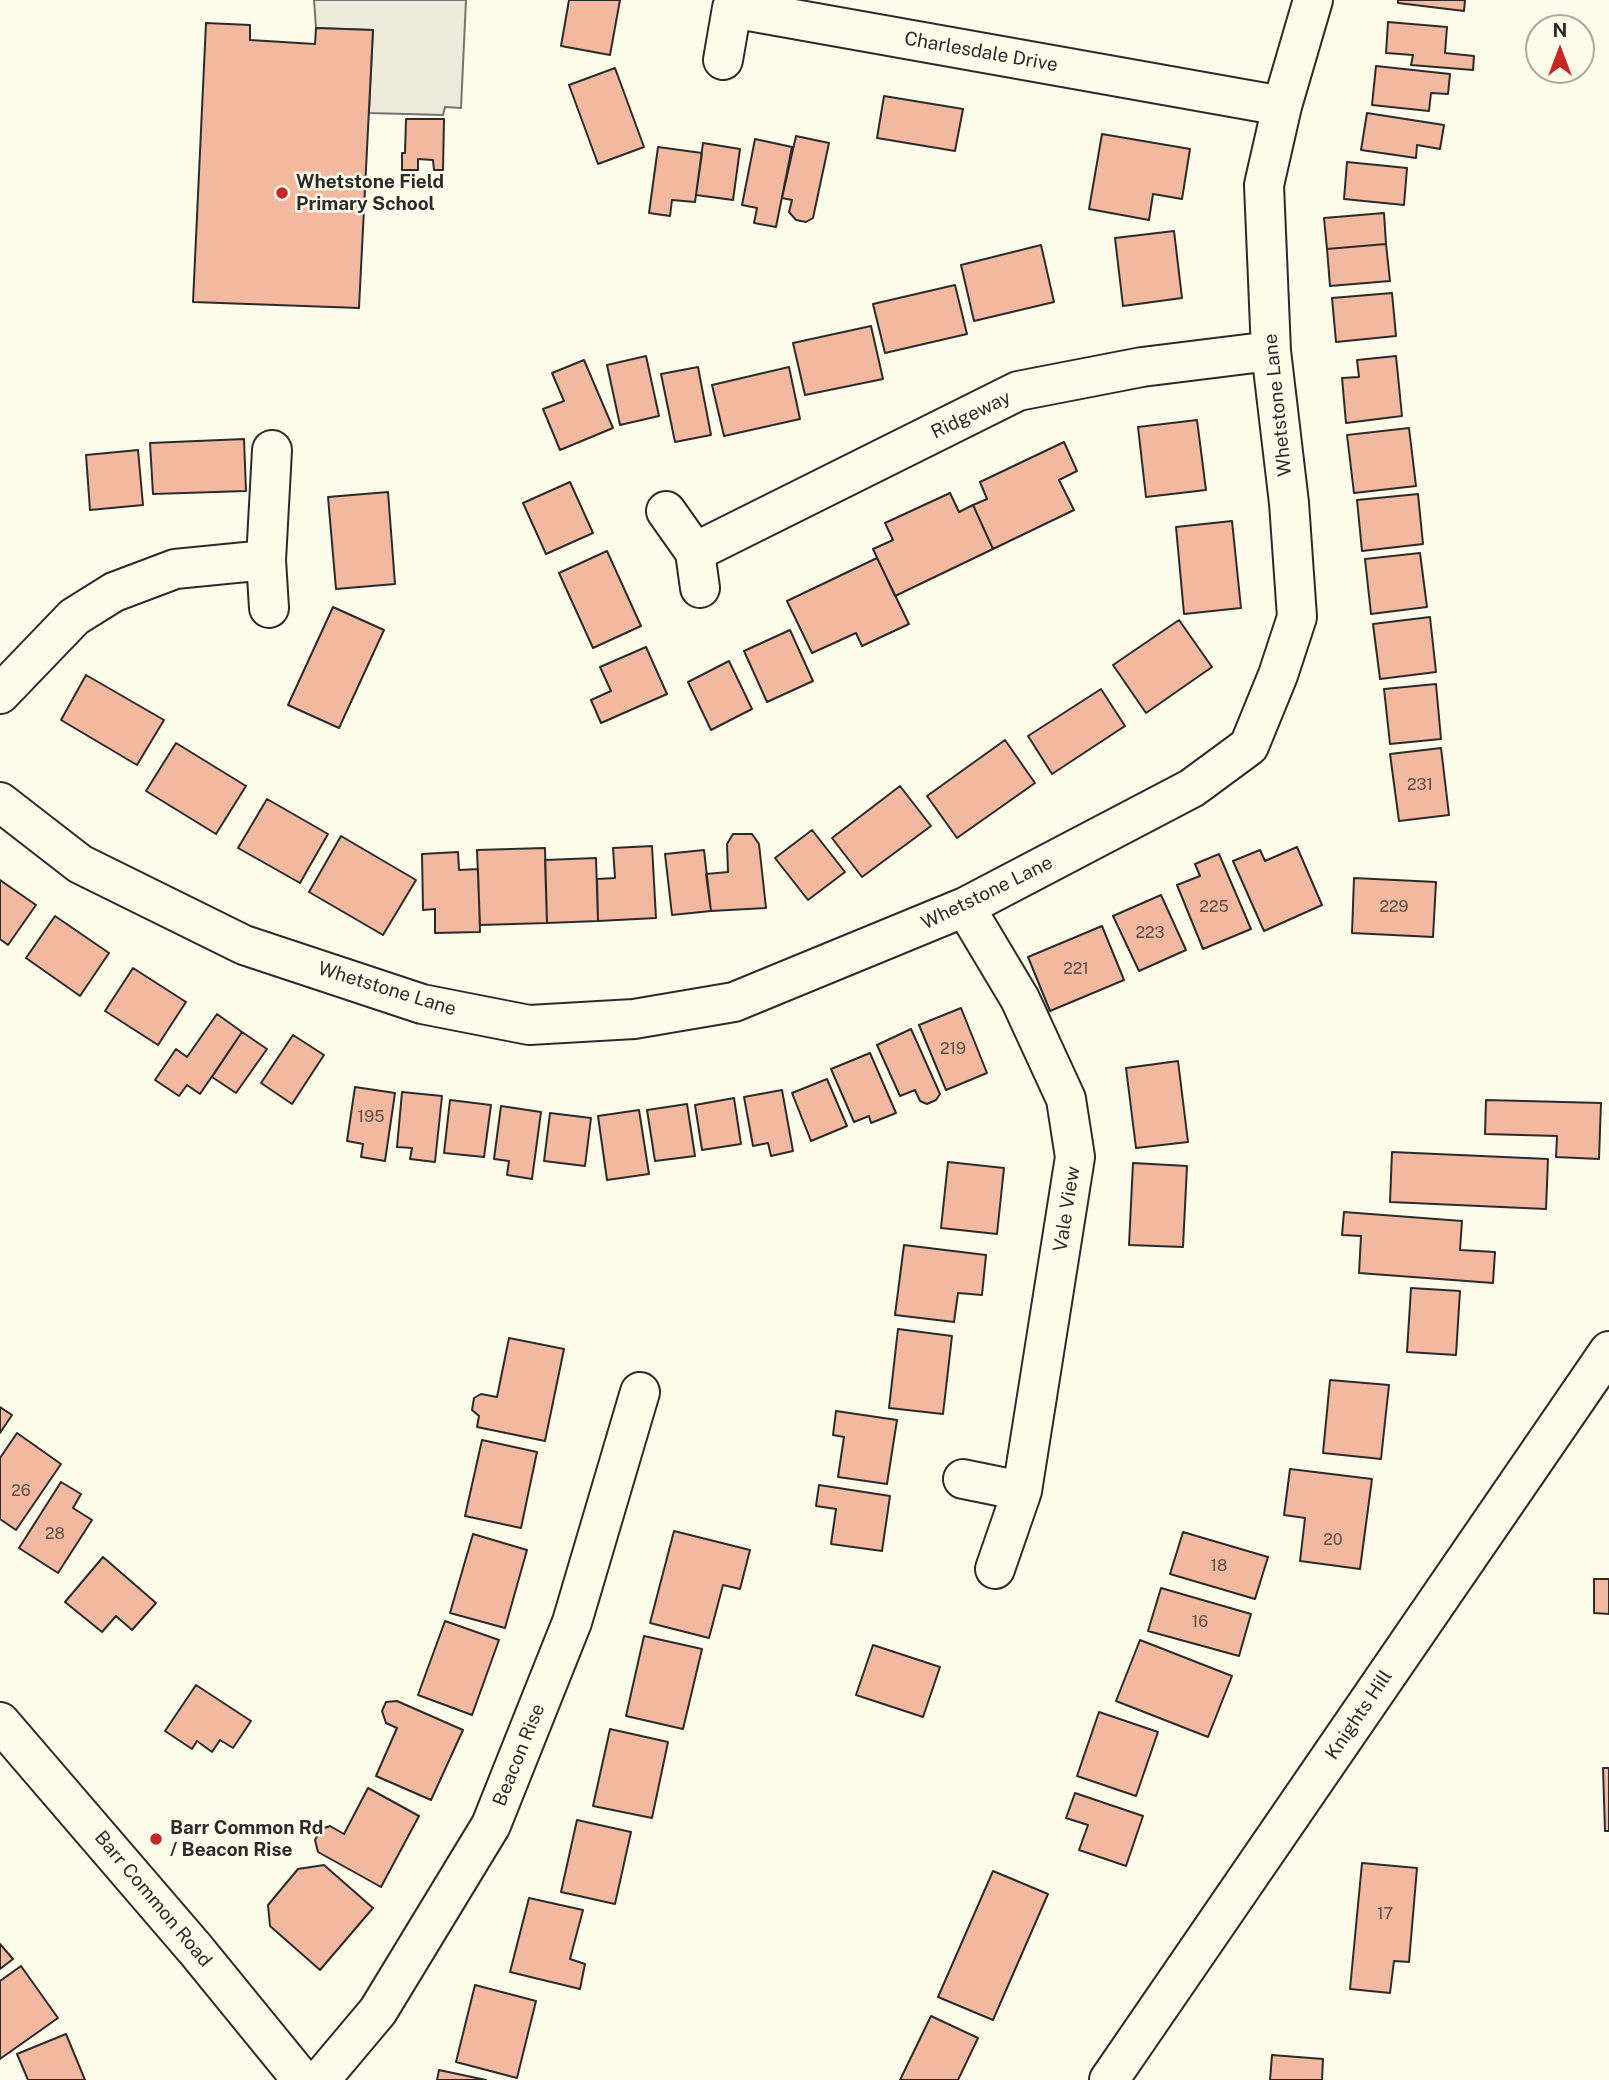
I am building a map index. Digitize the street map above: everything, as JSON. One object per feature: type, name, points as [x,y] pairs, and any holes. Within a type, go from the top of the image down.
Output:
[{"type":"street","name":"Whetstone Lane","points":[[0,802],[80,864],[244,944],[422,1004],[529,1026],[634,1019],[734,1002],[965,907],[1192,788],[1249,746],[1278,675],[1297,617],[1289,503],[1271,351],[1264,185],[1282,106],[1313,0]]},
{"type":"street","name":"Charlesdale Drive","points":[[723,60],[732,8],[1282,106]]},
{"type":"street","name":"Ridgeway","points":[[666,511],[697,570],[1018,391],[1142,368],[1271,351]]},
{"type":"street","points":[[269,608],[266,561],[272,450]]},
{"type":"street","points":[[0,694],[74,617],[114,592],[175,569],[266,561]]},
{"type":"street","name":"Vale View","points":[[965,907],[1020,999],[1066,1099],[1075,1157],[1022,1491],[995,1569]]},
{"type":"street","name":"Knights Hill","points":[[1109,2080],[1609,1351]]},
{"type":"street","name":"Beacon Rise","points":[[320,2080],[378,2011],[491,1825],[572,1622],[640,1392]]},
{"type":"street","points":[[963,1479],[1022,1491]]},
{"type":"street","name":"Barr Common Road","points":[[0,1722],[196,1950],[302,2080]]},
{"type":"shaded area","points":[[314,0],[466,0],[461,108],[445,107],[443,115],[369,113],[373,30],[316,28]]},
{"type":"building","points":[[569,0],[620,0],[610,55],[561,46]]},
{"type":"building","points":[[1398,0],[1465,0],[1464,11],[1398,3]]},
{"type":"building","points":[[1388,22],[1447,27],[1445,53],[1474,56],[1473,70],[1411,65],[1413,55],[1386,53]]},
{"type":"building","points":[[206,23],[250,25],[250,40],[315,44],[316,28],[373,30],[359,308],[193,302]]},
{"type":"building","points":[[1376,66],[1450,74],[1448,94],[1431,93],[1429,111],[1372,105]]},
{"type":"building","points":[[615,68],[644,147],[598,164],[569,85]]},
{"type":"building","points":[[884,96],[963,109],[955,151],[877,138]]},
{"type":"building","points":[[1367,113],[1444,125],[1440,149],[1417,145],[1416,158],[1361,150]]},
{"type":"building","points":[[406,119],[444,119],[443,170],[434,170],[433,160],[418,159],[418,170],[402,170]]},
{"type":"building","points":[[1102,134],[1190,149],[1182,199],[1153,194],[1149,220],[1089,209]]},
{"type":"building","points":[[796,136],[829,143],[813,218],[806,222],[796,220],[789,212],[792,200],[782,198]]},
{"type":"building","points":[[755,139],[792,147],[776,227],[754,223],[757,208],[742,205]]},
{"type":"building","points":[[703,143],[740,149],[733,200],[696,195]]},
{"type":"building","points":[[658,147],[702,153],[695,202],[672,200],[670,216],[649,213]]},
{"type":"building","points":[[1347,162],[1407,168],[1404,205],[1344,199]]},
{"type":"building","points":[[1384,213],[1386,244],[1327,249],[1324,218]]},
{"type":"building","points":[[1174,231],[1182,298],[1123,306],[1115,238]]},
{"type":"building","points":[[1386,244],[1390,281],[1330,286],[1327,249]]},
{"type":"building","points":[[1041,245],[1054,302],[974,321],[961,265]]},
{"type":"building","points":[[955,285],[967,334],[885,353],[873,304]]},
{"type":"building","points":[[1392,293],[1396,336],[1336,342],[1332,298]]},
{"type":"building","points":[[871,326],[883,379],[805,395],[793,343]]},
{"type":"building","points":[[646,356],[659,416],[620,425],[607,365]]},
{"type":"building","points":[[1396,356],[1402,416],[1346,423],[1342,378],[1359,377],[1357,360]]},
{"type":"building","points":[[584,360],[613,428],[560,450],[543,409],[564,401],[552,373]]},
{"type":"building","points":[[698,367],[711,435],[675,442],[661,374]]},
{"type":"building","points":[[789,367],[800,419],[724,436],[712,385]]},
{"type":"building","points":[[1197,420],[1206,490],[1146,497],[1138,427]]},
{"type":"building","points":[[1409,428],[1416,486],[1354,493],[1347,435]]},
{"type":"building","points":[[244,439],[246,491],[153,494],[150,443]]},
{"type":"building","points":[[1064,442],[1077,471],[1059,480],[1074,510],[993,549],[973,505],[987,499],[980,482]]},
{"type":"building","points":[[138,450],[143,505],[90,510],[86,455]]},
{"type":"building","points":[[570,482],[593,533],[546,554],[523,503]]},
{"type":"building","points":[[388,492],[395,584],[336,589],[328,497]]},
{"type":"building","points":[[950,493],[959,512],[973,505],[993,549],[895,596],[873,549],[893,540],[885,523]]},
{"type":"building","points":[[1418,494],[1423,544],[1362,551],[1357,500]]},
{"type":"building","points":[[1232,521],[1241,608],[1184,614],[1176,527]]},
{"type":"building","points":[[607,551],[641,626],[593,648],[559,573]]},
{"type":"building","points":[[1420,553],[1427,607],[1371,614],[1365,559]]},
{"type":"building","points":[[877,558],[909,624],[862,646],[856,633],[812,653],[787,601]]},
{"type":"building","points":[[333,607],[384,630],[339,728],[288,705]]},
{"type":"building","points":[[1430,617],[1436,672],[1380,679],[1373,624]]},
{"type":"building","points":[[1179,620],[1212,667],[1146,713],[1113,665]]},
{"type":"building","points":[[790,630],[813,681],[767,702],[744,651]]},
{"type":"building","points":[[646,647],[667,694],[601,723],[591,700],[611,691],[600,667]]},
{"type":"building","points":[[729,661],[752,709],[711,730],[688,682]]},
{"type":"building","points":[[86,675],[164,720],[137,765],[61,720]]},
{"type":"building","points":[[1436,684],[1441,739],[1390,744],[1384,689]]},
{"type":"building","points":[[1101,689],[1125,726],[1052,774],[1028,736]]},
{"type":"building","points":[[1005,740],[1035,783],[957,838],[927,796]]},
{"type":"building","points":[[176,743],[246,786],[216,834],[146,791]]},
{"type":"building","points":[[1441,748],[1449,815],[1399,821],[1390,754]]},
{"type":"building","points":[[900,786],[931,826],[862,877],[832,838]]},
{"type":"building","points":[[267,799],[328,834],[300,883],[238,848]]},
{"type":"building","points":[[812,830],[845,872],[808,900],[775,858]]},
{"type":"building","points":[[733,834],[752,834],[759,844],[766,908],[711,911],[706,874],[728,872],[727,844]]},
{"type":"building","points":[[341,836],[416,880],[383,935],[309,892]]},
{"type":"building","points":[[652,846],[656,918],[598,921],[597,879],[615,878],[613,848]]},
{"type":"building","points":[[1297,847],[1322,905],[1264,931],[1233,861],[1260,850],[1265,861]]},
{"type":"building","points":[[545,848],[547,923],[480,925],[477,850]]},
{"type":"building","points":[[704,850],[711,911],[672,915],[665,854]]},
{"type":"building","points":[[458,852],[459,870],[478,869],[480,932],[435,933],[435,909],[423,910],[422,854]]},
{"type":"building","points":[[1219,854],[1251,929],[1203,949],[1177,885],[1200,876],[1195,864]]},
{"type":"building","points":[[596,858],[598,921],[547,923],[545,860]]},
{"type":"building","points":[[1354,878],[1436,882],[1433,937],[1352,933]]},
{"type":"building","points":[[0,880],[36,905],[8,945],[0,939]]},
{"type":"building","points":[[1161,895],[1186,950],[1139,971],[1113,916]]},
{"type":"building","points":[[55,916],[109,953],[80,996],[26,958]]},
{"type":"building","points":[[1102,926],[1124,980],[1050,1011],[1028,957]]},
{"type":"building","points":[[133,968],[186,1002],[158,1045],[105,1011]]},
{"type":"building","points":[[961,1008],[987,1073],[946,1090],[919,1025]]},
{"type":"building","points":[[217,1014],[242,1032],[200,1094],[187,1085],[179,1096],[155,1080],[176,1049],[187,1057]]},
{"type":"building","points":[[911,1029],[940,1094],[936,1100],[927,1104],[920,1101],[915,1090],[900,1096],[877,1045]]},
{"type":"building","points":[[242,1032],[267,1049],[236,1093],[212,1077]]},
{"type":"building","points":[[293,1035],[324,1055],[292,1104],[261,1083]]},
{"type":"building","points":[[870,1053],[896,1113],[871,1123],[869,1116],[854,1122],[831,1069]]},
{"type":"building","points":[[1178,1061],[1188,1142],[1136,1148],[1126,1068]]},
{"type":"building","points":[[827,1079],[847,1126],[811,1141],[792,1093]]},
{"type":"building","points":[[355,1087],[395,1093],[385,1161],[361,1157],[363,1144],[347,1141]]},
{"type":"building","points":[[782,1090],[793,1151],[771,1156],[768,1143],[753,1146],[744,1097]]},
{"type":"building","points":[[402,1092],[442,1096],[435,1162],[410,1159],[412,1148],[397,1147]]},
{"type":"building","points":[[734,1098],[741,1144],[702,1150],[695,1105]]},
{"type":"building","points":[[450,1100],[491,1105],[484,1157],[444,1153]]},
{"type":"building","points":[[1486,1100],[1601,1103],[1599,1159],[1556,1157],[1557,1136],[1485,1134]]},
{"type":"building","points":[[687,1104],[695,1156],[655,1161],[647,1110]]},
{"type":"building","points":[[501,1106],[541,1112],[532,1179],[507,1175],[509,1161],[494,1159]]},
{"type":"building","points":[[639,1110],[649,1174],[607,1180],[598,1116]]},
{"type":"building","points":[[550,1113],[591,1118],[585,1166],[544,1161]]},
{"type":"building","points":[[1392,1152],[1548,1159],[1546,1209],[1390,1202]]},
{"type":"building","points":[[948,1162],[1004,1168],[997,1234],[941,1228]]},
{"type":"building","points":[[1133,1163],[1187,1166],[1183,1247],[1129,1245]]},
{"type":"building","points":[[1344,1212],[1462,1221],[1460,1250],[1495,1252],[1493,1283],[1359,1273],[1361,1236],[1342,1235]]},
{"type":"building","points":[[904,1245],[986,1255],[982,1295],[958,1293],[954,1322],[895,1315]]},
{"type":"building","points":[[1411,1288],[1460,1291],[1456,1355],[1407,1352]]},
{"type":"building","points":[[898,1329],[952,1336],[943,1414],[889,1408]]},
{"type":"building","points":[[509,1338],[564,1349],[545,1441],[477,1427],[479,1416],[472,1410],[474,1398],[481,1394],[497,1397]]},
{"type":"building","points":[[1330,1380],[1389,1385],[1381,1459],[1323,1453]]},
{"type":"building","points":[[0,1407],[12,1415],[0,1433]]},
{"type":"building","points":[[836,1411],[897,1420],[887,1484],[838,1477],[844,1437],[833,1435]]},
{"type":"building","points":[[17,1433],[61,1464],[16,1530],[0,1519],[0,1458]]},
{"type":"building","points":[[482,1440],[537,1452],[521,1528],[465,1516]]},
{"type":"building","points":[[1290,1469],[1372,1479],[1360,1569],[1300,1561],[1305,1518],[1284,1515]]},
{"type":"building","points":[[61,1482],[81,1494],[73,1508],[92,1520],[58,1573],[19,1548]]},
{"type":"building","points":[[819,1485],[890,1496],[882,1551],[831,1544],[836,1509],[816,1506]]},
{"type":"building","points":[[674,1531],[750,1550],[740,1589],[723,1585],[709,1638],[650,1623]]},
{"type":"building","points":[[1183,1532],[1268,1557],[1255,1599],[1170,1574]]},
{"type":"building","points":[[473,1534],[527,1550],[505,1628],[450,1613]]},
{"type":"building","points":[[103,1557],[156,1603],[132,1630],[116,1616],[102,1632],[65,1602]]},
{"type":"building","points":[[1594,1579],[1609,1579],[1609,1614],[1594,1613]]},
{"type":"building","points":[[1161,1588],[1251,1614],[1239,1656],[1148,1631]]},
{"type":"building","points":[[445,1621],[499,1640],[472,1715],[418,1695]]},
{"type":"building","points":[[644,1636],[702,1649],[683,1729],[626,1716]]},
{"type":"building","points":[[1140,1640],[1232,1676],[1208,1737],[1116,1701]]},
{"type":"building","points":[[873,1645],[940,1667],[923,1717],[856,1695]]},
{"type":"building","points":[[196,1685],[251,1721],[233,1748],[220,1740],[212,1752],[197,1741],[192,1749],[165,1731]]},
{"type":"building","points":[[397,1701],[463,1730],[431,1800],[376,1776],[397,1728],[386,1723],[382,1711],[386,1702]]},
{"type":"building","points":[[1099,1712],[1158,1732],[1136,1796],[1077,1776]]},
{"type":"building","points":[[610,1729],[668,1742],[652,1818],[593,1806]]},
{"type":"building","points":[[1603,1768],[1609,1768],[1609,1831],[1605,1831]]},
{"type":"building","points":[[368,1788],[419,1816],[381,1887],[318,1852],[315,1840],[321,1829],[330,1826],[344,1834]]},
{"type":"building","points":[[1075,1793],[1143,1816],[1126,1866],[1079,1850],[1088,1825],[1066,1818]]},
{"type":"building","points":[[577,1820],[631,1832],[615,1904],[561,1892]]},
{"type":"building","points":[[1362,1863],[1417,1868],[1409,1962],[1394,1961],[1390,1993],[1350,1989]]},
{"type":"building","points":[[324,1865],[373,1908],[320,1970],[270,1926],[268,1905],[298,1869]]},
{"type":"building","points":[[993,1871],[1048,1894],[993,2020],[938,1997]]},
{"type":"building","points":[[529,1898],[583,1910],[570,1959],[585,1964],[580,1989],[510,1972]]},
{"type":"building","points":[[0,1944],[13,1959],[0,1969]]},
{"type":"building","points":[[21,1966],[58,2018],[0,2059],[0,1981]]},
{"type":"building","points":[[475,1985],[536,2001],[517,2078],[456,2062]]},
{"type":"building","points":[[931,2016],[978,2038],[958,2080],[900,2080]]},
{"type":"building","points":[[66,2034],[85,2080],[28,2080],[17,2054]]},
{"type":"building","points":[[1272,2055],[1323,2059],[1322,2080],[1270,2080]]},
{"type":"building","points":[[439,2070],[486,2080],[437,2080]]},
{"type":"place","name":"Whetstone Field Primary School","points":[[282,193]]},
{"type":"place","name":"Barr Common Rd / Beacon Rise","points":[[156,1839]]}]
